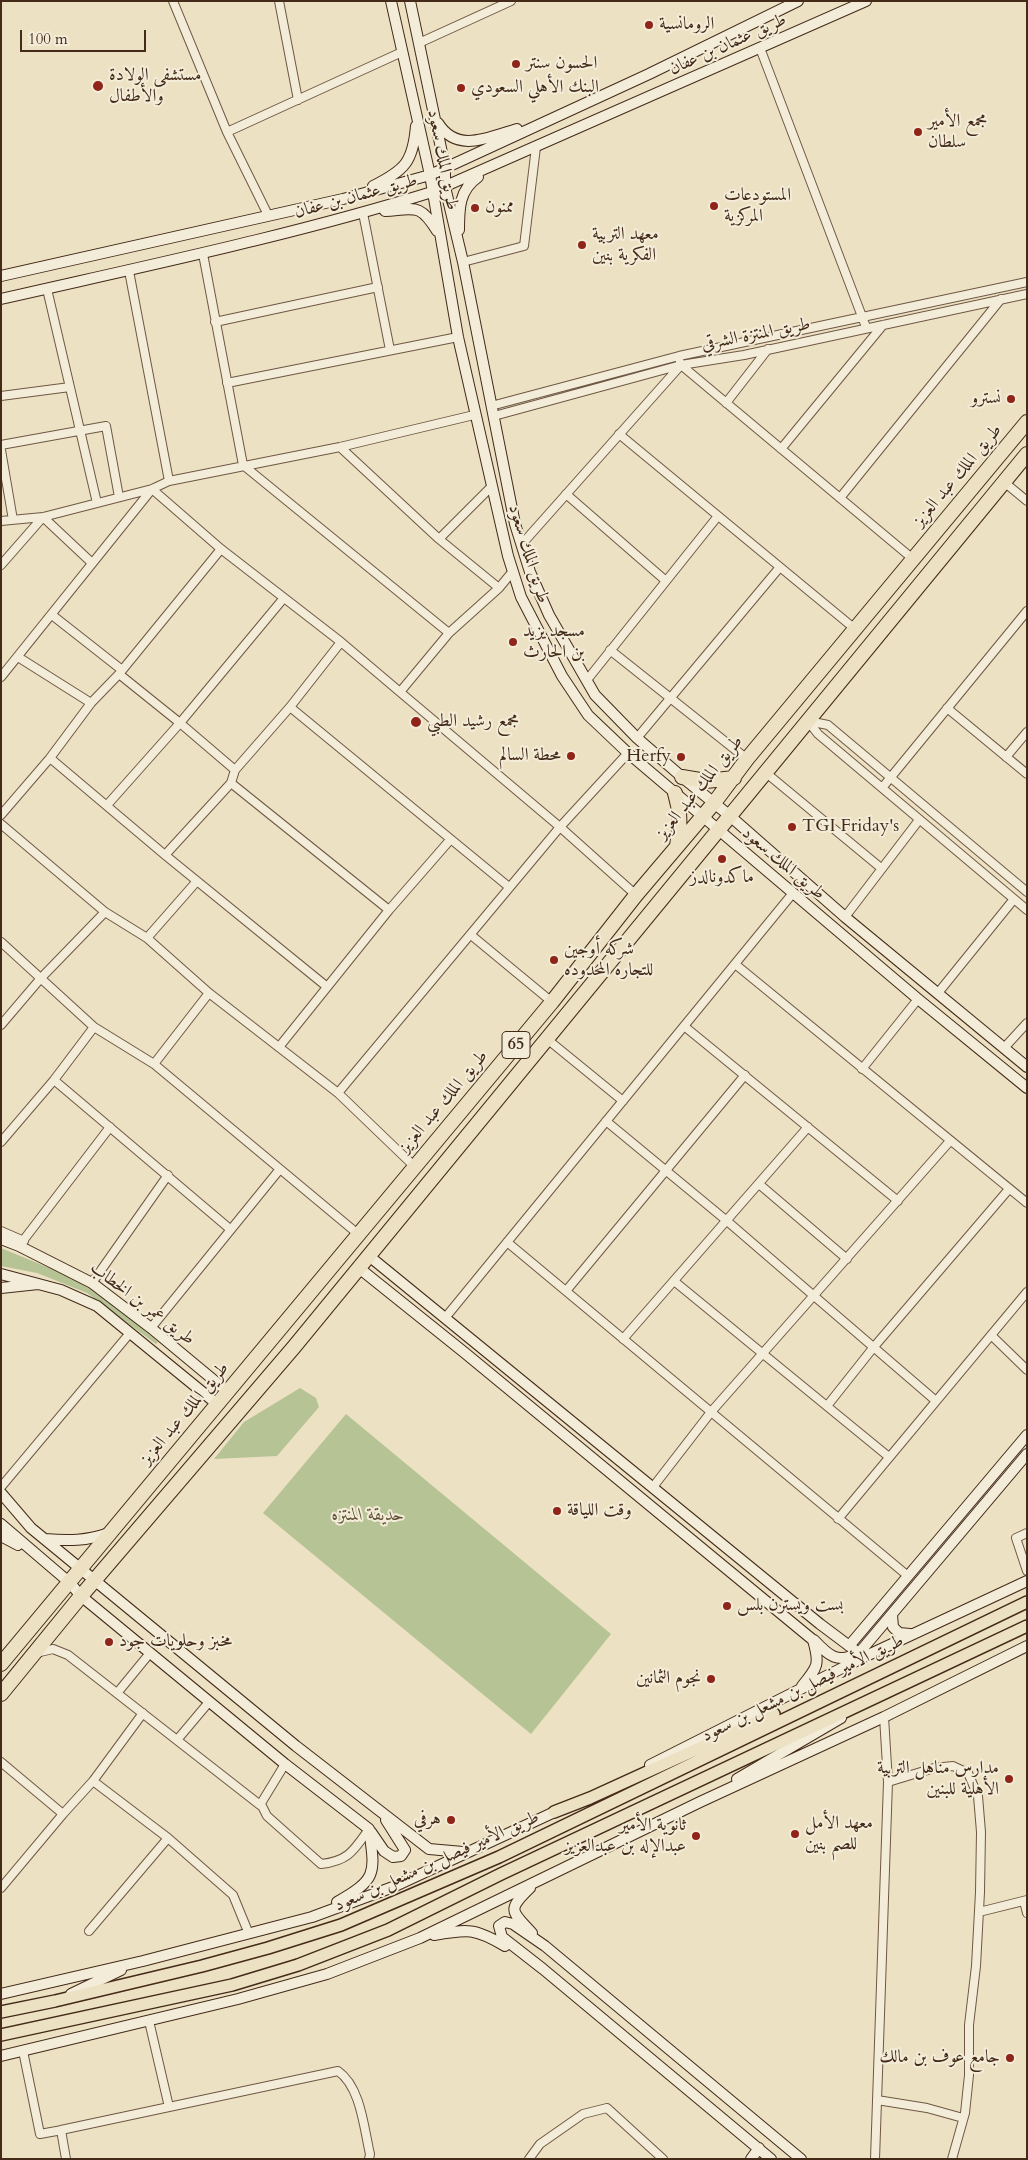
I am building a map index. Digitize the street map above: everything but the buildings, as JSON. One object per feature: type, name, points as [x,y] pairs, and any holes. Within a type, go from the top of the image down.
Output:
[{"type":"highway","name":"طريق الملك عبد العزيز","points":[[4,1655],[70,1583],[552,1002],[636,895],[714,803],[747,759],[1027,422]]},
{"type":"highway","name":"65","points":[[1,1694],[81,1596],[369,1256],[1027,454]]},
{"type":"highway","points":[[682,777],[706,780],[734,778]]},
{"type":"highway","points":[[675,793],[680,809],[677,847]]},
{"type":"main road","name":"طريق الملك سعود","points":[[391,1],[430,175],[458,337],[491,487],[521,597],[562,676],[588,715],[628,753],[918,999],[1027,1088]]},
{"type":"main road","name":"طريق الملك سعود","points":[[410,1],[445,167],[445,187],[462,258],[516,524],[530,572],[549,615],[595,695],[637,738],[682,777],[730,816],[845,917],[1027,1067]]},
{"type":"main road","name":"طريق عثمان بن عفان","points":[[1,276],[352,197],[430,175],[649,74],[798,1]]},
{"type":"main road","name":"طريق عثمان بن عفان","points":[[1,299],[203,254],[365,213],[432,192],[866,1]]},
{"type":"main road","points":[[430,100],[444,133],[466,142],[550,120]]},
{"type":"main road","points":[[352,197],[394,176],[406,163],[414,148],[417,115]]},
{"type":"main road","points":[[462,258],[458,207],[461,197],[470,183],[498,164]]},
{"type":"main road","points":[[365,213],[420,210],[427,215],[441,238]]},
{"type":"main road","name":"طريق عمر بن الخطاب","points":[[1,1239],[21,1243],[92,1283],[151,1328],[228,1392]]},
{"type":"main road","points":[[369,1256],[820,1624],[861,1655]]},
{"type":"main road","points":[[359,1268],[813,1640],[827,1654],[839,1659],[861,1655],[1027,1581]]},
{"type":"main road","name":"طريق عمر بن الخطاب","points":[[1,1274],[41,1284],[97,1306],[218,1404]]},
{"type":"main road","points":[[1,1288],[41,1284]]},
{"type":"main road","points":[[849,1646],[1027,1435]]},
{"type":"main road","points":[[861,1655],[892,1615],[1027,1454]]},
{"type":"main road","points":[[1,1493],[31,1528],[296,1746],[429,1849],[444,1852],[467,1852]]},
{"type":"main road","points":[[1,1524],[70,1583],[81,1596],[285,1764],[369,1829],[384,1850],[393,1857],[400,1856],[405,1850],[379,1810]]},
{"type":"main road","points":[[45,1539],[72,1541],[94,1538],[110,1533]]},
{"type":"main road","points":[[1,1536],[37,1556]]},
{"type":"main road","name":"طريق الأمير فيصل بن مشعل بن سعود","points":[[1,2012],[54,2002],[211,1963],[341,1925],[499,1856],[1027,1602]]},
{"type":"main road","points":[[892,1615],[893,1627],[899,1633],[911,1634]]},
{"type":"main road","name":"طريق الأمير فيصل بن مشعل بن سعود","points":[[1,2035],[232,1984],[298,1965],[379,1934],[501,1874],[1027,1626]]},
{"type":"main road","points":[[799,1690],[813,1673],[818,1658],[813,1640]]},
{"type":"main road","points":[[1,2056],[238,2000],[327,1974],[420,1938],[700,1802],[884,1717],[1027,1646]]},
{"type":"main road","name":"طريق الأمير فيصل بن مشعل بن سعود","points":[[1,1994],[143,1961],[312,1917],[393,1887],[554,1812],[799,1690],[861,1655]]},
{"type":"main road","points":[[554,1812],[590,1798],[806,1700],[864,1679]]},
{"type":"main road","points":[[700,1802],[763,1762],[876,1697]]},
{"type":"main road","points":[[312,1917],[366,1884],[374,1866],[369,1829]]},
{"type":"main road","points":[[539,1880],[516,1902],[514,1909],[515,1914],[544,1946]]},
{"type":"main road","points":[[771,2159],[502,1937],[499,1926],[505,1922],[513,1924],[544,1946],[801,2159]]},
{"type":"main road","points":[[420,1938],[462,1930],[473,1930],[492,1938],[543,1969]]},
{"type":"main road","points":[[54,2002],[143,1961]]},
{"type":"main road","points":[[751,2159],[759,2148]]},
{"type":"street","points":[[173,1],[227,132],[268,215]]},
{"type":"street","points":[[279,1],[298,100]]},
{"type":"street","points":[[419,43],[509,2]]},
{"type":"street","points":[[760,48],[866,328]]},
{"type":"street","points":[[227,132],[402,52]]},
{"type":"street","points":[[462,258],[524,246],[536,147]]},
{"type":"street","points":[[365,213],[390,350]]},
{"type":"street","points":[[203,254],[243,465],[449,633]]},
{"type":"street","points":[[129,271],[169,481]]},
{"type":"street","points":[[493,411],[679,356],[1027,282]]},
{"type":"street","points":[[215,322],[378,287]]},
{"type":"street","points":[[47,289],[97,503]]},
{"type":"street","name":"طريق المنتزة الشرقي","points":[[493,411],[680,365],[768,350],[1027,294]]},
{"type":"street","points":[[840,498],[1001,299]]},
{"type":"street","points":[[781,449],[883,325]]},
{"type":"street","points":[[227,383],[458,337]]},
{"type":"street","points":[[726,403],[768,350]]},
{"type":"street","points":[[679,356],[680,365],[913,559]]},
{"type":"street","points":[[522,544],[680,365]]},
{"type":"street","points":[[1,396],[70,387]]},
{"type":"street","points":[[1,521],[43,517],[152,489],[169,481],[340,447],[474,414]]},
{"type":"street","points":[[1,445],[106,426],[119,497]]},
{"type":"street","points":[[619,434],[855,629]]},
{"type":"street","points":[[340,447],[439,539],[499,588]]},
{"type":"street","points":[[1,450],[13,520]]},
{"type":"street","points":[[1004,482],[1027,501]]},
{"type":"street","points":[[439,539],[491,487]]},
{"type":"street","points":[[152,489],[221,549],[283,599],[341,642],[560,827],[636,895]]},
{"type":"street","points":[[1,677],[152,489]]},
{"type":"street","points":[[566,494],[666,581]]},
{"type":"street","points":[[587,680],[718,516]]},
{"type":"street","points":[[43,517],[92,563]]},
{"type":"street","points":[[1,566],[43,517]]},
{"type":"street","points":[[1,815],[50,758],[91,703],[120,672],[221,549]]},
{"type":"street","points":[[637,738],[780,567]]},
{"type":"street","points":[[400,692],[449,633],[499,588],[513,571]]},
{"type":"street","points":[[108,804],[180,723],[283,599]]},
{"type":"street","points":[[882,788],[1027,611]]},
{"type":"street","points":[[52,615],[235,770]]},
{"type":"street","points":[[165,855],[231,783],[235,770],[290,707],[341,642]]},
{"type":"street","points":[[610,650],[747,759]]},
{"type":"street","points":[[18,657],[91,703]]},
{"type":"street","points":[[290,707],[509,887]]},
{"type":"street","points":[[947,708],[1027,774]]},
{"type":"street","points":[[808,721],[828,726],[1027,892]]},
{"type":"street","points":[[808,721],[818,734],[1027,910]]},
{"type":"street","points":[[1006,757],[1027,732]]},
{"type":"street","points":[[338,1093],[472,935],[509,887],[560,827],[628,753]]},
{"type":"street","points":[[50,758],[108,804],[165,855],[326,986]]},
{"type":"street","points":[[766,772],[881,868]]},
{"type":"street","points":[[231,783],[389,910]]},
{"type":"street","points":[[845,917],[920,820]]},
{"type":"street","points":[[1,824],[105,912],[148,938],[209,993],[338,1093],[415,1167]]},
{"type":"street","points":[[279,1046],[389,910],[450,840]]},
{"type":"street","points":[[148,938],[198,881]]},
{"type":"street","points":[[445,1318],[793,893]]},
{"type":"street","points":[[938,993],[1014,899]]},
{"type":"street","points":[[1,1025],[41,978],[105,912]]},
{"type":"street","points":[[472,935],[552,1002]]},
{"type":"street","points":[[1,942],[94,1027],[154,1064],[358,1234]]},
{"type":"street","points":[[735,964],[1027,1204]]},
{"type":"street","points":[[154,1064],[209,993]]},
{"type":"street","points":[[862,1069],[918,999]]},
{"type":"street","points":[[1004,1048],[1027,1023]]},
{"type":"street","points":[[684,1026],[898,1201]]},
{"type":"street","points":[[1,1142],[54,1080],[94,1027]]},
{"type":"street","points":[[547,1039],[623,1101]]},
{"type":"street","points":[[566,1292],[745,1075]]},
{"type":"street","points":[[54,1080],[230,1229]]},
{"type":"street","points":[[606,1121],[727,1221],[936,1401]]},
{"type":"street","points":[[1,1231],[21,1243],[110,1127]]},
{"type":"street","points":[[624,1339],[808,1127]]},
{"type":"street","points":[[653,1487],[711,1412],[950,1141]]},
{"type":"street","points":[[151,1328],[280,1169]]},
{"type":"street","points":[[92,1283],[168,1175]]},
{"type":"street","points":[[759,1184],[847,1259]]},
{"type":"street","points":[[827,1406],[873,1348],[1009,1189]]},
{"type":"street","points":[[507,1242],[908,1576]]},
{"type":"street","points":[[674,1281],[764,1353],[889,1458]]},
{"type":"street","points":[[838,1518],[1027,1292]]},
{"type":"street","points":[[1,1487],[130,1333]]},
{"type":"street","points":[[991,1335],[1027,1370]]},
{"type":"street","points":[[1027,1533],[1016,1538],[1027,1571]]},
{"type":"street","points":[[34,1654],[54,1648],[68,1655],[261,1804],[267,1816],[321,1864],[332,1863],[352,1853],[369,1829]]},
{"type":"street","points":[[118,1692],[150,1653]]},
{"type":"street","points":[[177,1740],[210,1702]]},
{"type":"street","points":[[1,1888],[62,1814],[93,1781],[143,1713]]},
{"type":"street","points":[[875,2159],[888,1782],[884,1717]]},
{"type":"street","points":[[1,1762],[62,1814]]},
{"type":"street","points":[[261,1804],[285,1764]]},
{"type":"street","points":[[888,1782],[934,1768],[953,1766],[968,1773],[978,1796],[981,1832],[979,1912],[976,1966],[969,2025],[969,2075],[963,2118],[952,2159]]},
{"type":"street","points":[[93,1781],[168,1838],[233,1895],[249,1934]]},
{"type":"street","points":[[89,1931],[168,1838]]},
{"type":"street","points":[[979,1912],[1025,1900],[1027,1912]]},
{"type":"street","points":[[149,2021],[169,2107]]},
{"type":"street","points":[[23,2050],[40,2134],[338,2071],[348,2077],[355,2092],[370,2154],[369,2159]]},
{"type":"street","points":[[877,2100],[928,2108],[963,2118]]},
{"type":"street","points":[[529,2159],[540,2144],[583,2114],[607,2108],[662,2159]]},
{"type":"street","points":[[62,2130],[66,2159]]},
{"type":"green space","points":[[1,1248],[76,1279],[128,1316],[158,1342],[156,1344],[87,1293],[37,1273],[1,1266]]},
{"type":"green space","points":[[300,1388],[316,1398],[319,1407],[277,1456],[214,1459],[244,1422]]},
{"type":"green space","name":"حديقة المنتزه","points":[[346,1414],[611,1634],[531,1734],[263,1513]]},
{"type":"place","name":"الرومانسية","points":[[649,25]]},
{"type":"place","name":"الحسون سنتر","points":[[516,64]]},
{"type":"place","name":"مستشفى الولادة والأطفال","points":[[98,86]]},
{"type":"place","name":"البنك الأهلي السعودي","points":[[461,88]]},
{"type":"place","name":"مجمع الأمير سلطان","points":[[918,132]]},
{"type":"place","name":"المستودعات المركزية","points":[[714,206]]},
{"type":"place","name":"ممنون","points":[[475,208]]},
{"type":"place","name":"معهد التربية الفكرية بنين","points":[[582,245]]},
{"type":"place","name":"نسترو","points":[[1011,399]]},
{"type":"place","name":"مسجد يزيد بن الحارث","points":[[513,642]]},
{"type":"place","name":"مجمع رشيد الطبي","points":[[416,722]]},
{"type":"place","name":"محطة السالم","points":[[571,756]]},
{"type":"place","name":"Herfy","points":[[681,757]]},
{"type":"place","name":"TGI Friday's","points":[[792,827]]},
{"type":"place","name":"ماكدونالدز","points":[[722,859]]},
{"type":"place","name":"شركه أوجين للتجاره المحدوده","points":[[554,960]]},
{"type":"place","name":"وقت اللياقة","points":[[557,1511]]},
{"type":"place","name":"بست ويسترن بلس","points":[[727,1606]]},
{"type":"place","name":"مخبز وحلويات جود","points":[[109,1642]]},
{"type":"place","name":"نجوم الثمانين","points":[[711,1679]]},
{"type":"place","name":"مدارس مناهل التربية الأهلية للبنين","points":[[1009,1779]]},
{"type":"place","name":"هرفي","points":[[451,1820]]},
{"type":"place","name":"معهد الأمل للصم بنين","points":[[795,1834]]},
{"type":"place","name":"ثانوية الأمير عبدالإله بن عبدالعزيز","points":[[696,1836]]},
{"type":"place","name":"جامع عوف بن مالك","points":[[1010,2058]]}]
